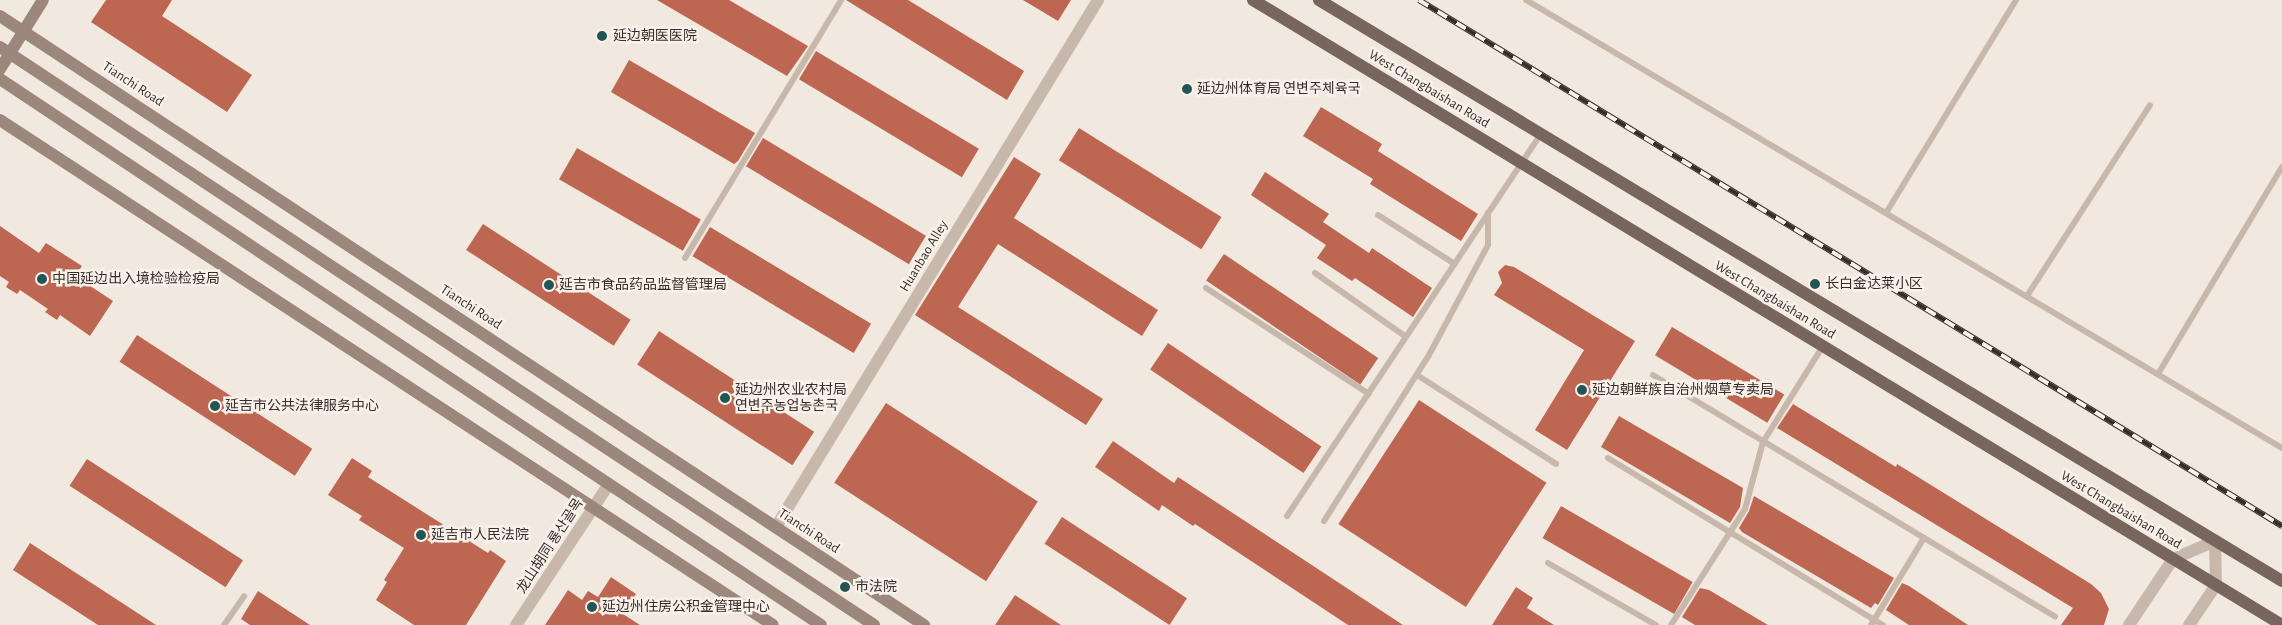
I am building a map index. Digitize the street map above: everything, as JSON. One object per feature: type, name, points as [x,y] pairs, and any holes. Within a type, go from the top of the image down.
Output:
[{"type":"main road","name":"West Changbaishan Road","points":[[1253,0],[2282,625]]},
{"type":"main road","name":"West Changbaishan Road","points":[[1319,0],[2282,582]]},
{"type":"street","points":[[0,69],[5,50],[24,30],[42,0]]},
{"type":"street","name":"Huanbao Alley","points":[[776,527],[1098,0]]},
{"type":"street","name":"Tianchi Road","points":[[0,16],[24,30],[924,625]]},
{"type":"street","points":[[5,50],[874,625]]},
{"type":"street","points":[[0,80],[821,625]]},
{"type":"street","points":[[0,120],[773,625]]},
{"type":"street","name":"龙山胡同 룡산골목","points":[[516,625],[609,484]]},
{"type":"street","points":[[2129,625],[2173,559],[2215,541],[2216,585],[2189,625]]},
{"type":"lane","points":[[685,258],[841,0]]},
{"type":"lane","points":[[1526,0],[2282,448]]},
{"type":"lane","points":[[1886,213],[2016,0]]},
{"type":"lane","points":[[2027,296],[2150,105]]},
{"type":"lane","points":[[1287,516],[1541,134]]},
{"type":"lane","points":[[2158,374],[2282,167]]},
{"type":"lane","points":[[1324,521],[1416,375],[1488,245],[1488,214]]},
{"type":"lane","points":[[1378,215],[1455,264]]},
{"type":"lane","points":[[1315,273],[1406,337]]},
{"type":"lane","points":[[1206,288],[1369,394]]},
{"type":"lane","points":[[1671,625],[1745,509],[1763,442],[1823,346]]},
{"type":"lane","points":[[1416,375],[1556,464]]},
{"type":"lane","points":[[1653,375],[2055,617]]},
{"type":"lane","points":[[1608,458],[1873,622],[1882,625]]},
{"type":"lane","points":[[1873,622],[1924,538]]},
{"type":"lane","points":[[1548,562],[1656,625]]},
{"type":"lane","points":[[224,625],[244,596]]},
{"type":"building","points":[[106,0],[172,0],[162,16],[252,75],[227,112],[91,22]]},
{"type":"building","points":[[657,0],[729,0],[808,46],[787,76]]},
{"type":"building","points":[[846,0],[908,0],[1024,71],[1007,100]]},
{"type":"building","points":[[1023,0],[1071,0],[1058,21]]},
{"type":"building","points":[[816,51],[979,149],[962,177],[799,79]]},
{"type":"building","points":[[629,60],[755,133],[738,161],[734,164],[611,92]]},
{"type":"building","points":[[1321,107],[1382,144],[1378,151],[1478,214],[1461,241],[1370,184],[1373,179],[1303,136]]},
{"type":"building","points":[[1079,128],[1221,217],[1201,249],[1059,160]]},
{"type":"building","points":[[763,138],[926,236],[909,264],[746,166]]},
{"type":"building","points":[[577,148],[701,220],[683,251],[559,179]]},
{"type":"building","points":[[1014,157],[1041,174],[1014,218],[1158,310],[1142,336],[998,244],[958,307],[1103,399],[1086,425],[915,315]]},
{"type":"building","points":[[1265,172],[1329,214],[1323,222],[1369,253],[1372,248],[1432,288],[1413,317],[1355,278],[1352,281],[1317,258],[1326,245],[1251,195]]},
{"type":"building","name":"延吉市食品药品监督管理局","points":[[483,224],[631,320],[614,346],[466,250]]},
{"type":"building","name":"中国延边出入境检验检疫局","points":[[0,226],[39,253],[46,243],[82,266],[75,276],[113,301],[90,336],[60,315],[57,320],[45,312],[48,309],[20,290],[17,294],[6,287],[9,282],[0,276]]},
{"type":"building","points":[[710,227],[871,324],[854,353],[692,256]]},
{"type":"building","points":[[1224,254],[1378,358],[1360,385],[1206,281]]},
{"type":"building","name":"延边朝鲜族自治州烟草专卖局","points":[[1505,265],[1514,267],[1635,341],[1567,450],[1535,430],[1584,350],[1494,295],[1502,283],[1498,272]]},
{"type":"building","points":[[1672,327],[1784,394],[1767,423],[1655,355]]},
{"type":"building","name":"延边州农业农村局 연변주농업농촌국","points":[[659,331],[814,432],[792,465],[637,365]]},
{"type":"building","name":"延吉市公共法律服务中心","points":[[137,335],[312,449],[295,476],[120,362]]},
{"type":"building","points":[[1168,343],[1321,446],[1303,473],[1150,370]]},
{"type":"building","points":[[1419,400],[1546,483],[1466,607],[1338,524]]},
{"type":"building","points":[[886,403],[1038,502],[986,581],[834,483]]},
{"type":"building","points":[[1793,404],[1896,467],[1897,464],[2091,584],[2101,593],[2109,609],[2104,625],[2061,625],[2073,608],[1777,428]]},
{"type":"building","points":[[1619,416],[1743,488],[1740,507],[1730,523],[1601,447]]},
{"type":"building","points":[[1113,441],[1174,483],[1178,477],[1403,625],[1348,625],[1195,524],[1193,526],[1162,505],[1159,511],[1095,467]]},
{"type":"building","name":"延吉市人民法院","points":[[352,458],[372,471],[368,477],[488,553],[490,550],[506,561],[466,625],[414,625],[376,600],[387,582],[384,580],[404,548],[359,520],[362,516],[328,495]]},
{"type":"building","points":[[87,459],[243,560],[226,587],[70,486]]},
{"type":"building","points":[[1754,496],[1894,578],[1878,605],[1875,603],[1871,608],[1742,532],[1739,528],[1749,511]]},
{"type":"building","points":[[1561,506],[1693,582],[1674,614],[1542,538]]},
{"type":"building","points":[[1062,517],[1187,598],[1170,625],[1045,544]]},
{"type":"building","points":[[30,543],[156,625],[98,625],[13,570]]},
{"type":"building","name":"延边州住房公积金管理中心","points":[[611,577],[636,594],[623,614],[640,625],[545,625],[568,590],[582,600],[588,591],[598,597]]},
{"type":"building","points":[[1902,583],[1968,625],[1909,625],[1886,610]]},
{"type":"building","points":[[1516,587],[1533,598],[1527,608],[1554,625],[1492,625]]},
{"type":"building","points":[[1700,588],[1709,590],[1768,625],[1695,625],[1682,617]]},
{"type":"building","points":[[258,591],[310,625],[250,625],[241,619]]},
{"type":"building","points":[[1015,595],[1061,625],[995,625]]},
{"type":"railway","points":[[1419,0],[2282,526]]},
{"type":"place","name":"延边朝医医院","points":[[602,36]]},
{"type":"place","name":"延边州体育局 연변주체육국","points":[[1187,89]]},
{"type":"place","name":"中国延边出入境检验检疫局","points":[[42,279]]},
{"type":"place","name":"长白金达莱小区","points":[[1815,284]]},
{"type":"place","name":"延吉市食品药品监督管理局","points":[[549,285]]},
{"type":"place","name":"延边朝鲜族自治州烟草专卖局","points":[[1582,390]]},
{"type":"place","name":"延边州农业农村局 연변주농업농촌국","points":[[725,398]]},
{"type":"place","name":"延吉市公共法律服务中心","points":[[215,406]]},
{"type":"place","name":"延吉市人民法院","points":[[421,535]]},
{"type":"place","name":"市法院","points":[[845,587]]},
{"type":"place","name":"延边州住房公积金管理中心","points":[[592,607]]}]
